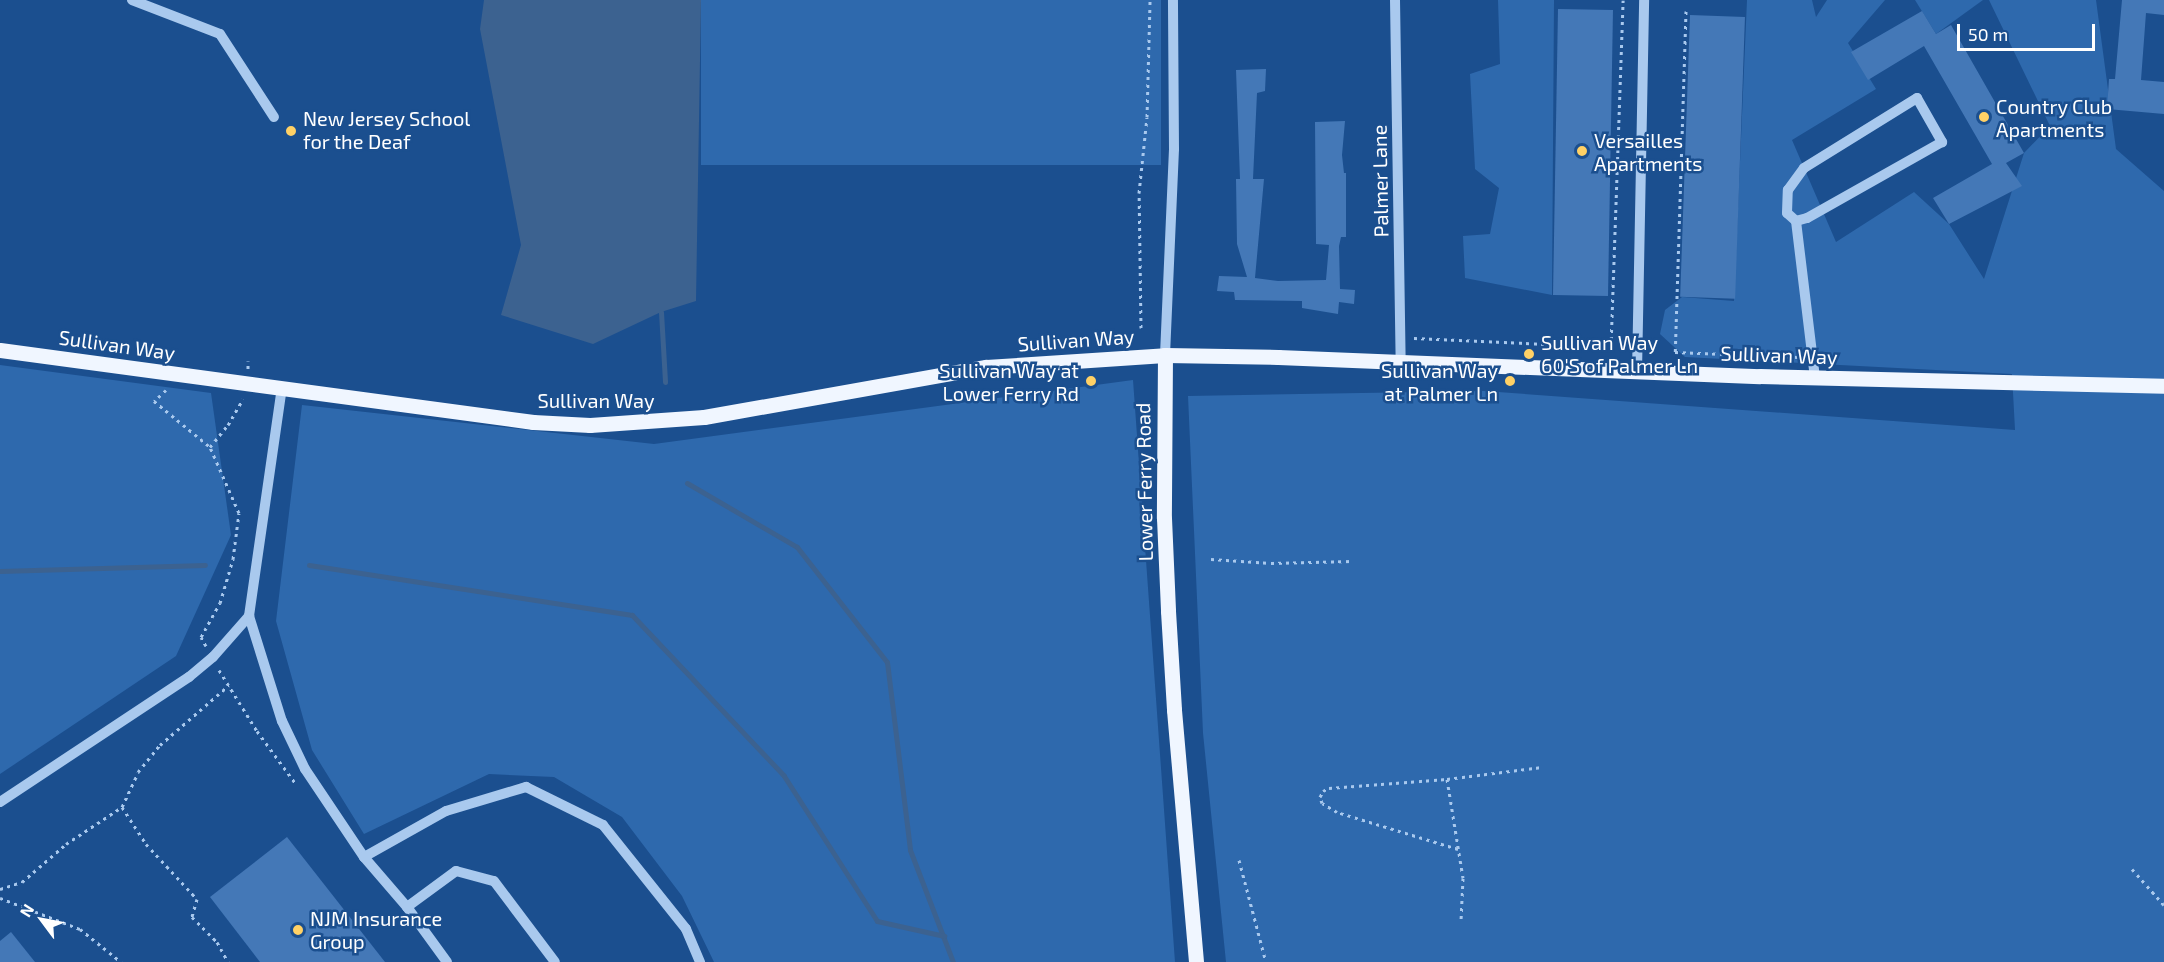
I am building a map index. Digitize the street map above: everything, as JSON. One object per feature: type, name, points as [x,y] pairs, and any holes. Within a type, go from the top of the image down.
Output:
[{"type":"main road","name":"Sullivan Way","points":[[0,350],[533,422],[590,425],[704,417],[986,367],[1165,355],[1637,372],[2164,386]]},
{"type":"main road","name":"Lower Ferry Road","points":[[1165,355],[1164,518],[1168,611],[1174,710],[1196,962]]},
{"type":"street","points":[[132,0],[220,34],[274,117]]},
{"type":"street","name":"Lower Ferry Road","points":[[1165,355],[1174,149],[1173,0]]},
{"type":"street","name":"Palmer Lane","points":[[1395,0],[1401,362]]},
{"type":"street","points":[[1637,372],[1644,0]]},
{"type":"street","points":[[1796,221],[1822,210],[1942,142],[1917,98],[1804,168],[1788,190],[1787,213],[1796,221],[1815,376]]},
{"type":"street","points":[[282,388],[249,616],[282,721],[305,768],[364,857],[407,907],[447,962]]},
{"type":"street","points":[[0,802],[189,677],[213,657],[249,616]]},
{"type":"street","points":[[364,857],[446,811],[526,787],[603,825],[686,929],[700,962]]},
{"type":"street","points":[[407,907],[456,871],[494,882],[555,962]]},
{"type":"path","points":[[1141,328],[1139,193],[1146,117],[1150,0]]},
{"type":"path","points":[[1401,337],[1611,347],[1623,0]]},
{"type":"path","points":[[1686,11],[1675,352],[1813,358]]},
{"type":"path","points":[[182,375],[154,400],[210,447]]},
{"type":"path","points":[[1211,559],[1271,563],[1353,561]]},
{"type":"path","points":[[0,889],[22,882],[66,844],[122,807],[138,772],[160,745],[229,685]]},
{"type":"path","points":[[1458,849],[1337,812],[1322,803],[1320,796],[1329,788],[1447,779],[1542,767]]},
{"type":"path","points":[[1447,779],[1463,878],[1461,920]]},
{"type":"path","points":[[122,807],[146,844],[197,899],[192,917],[217,942],[228,962]]},
{"type":"path","points":[[1239,860],[1266,962]]},
{"type":"path","points":[[2132,869],[2164,905]]},
{"type":"path","points":[[0,898],[80,929],[121,962]]},
{"type":"shaded area","points":[[484,0],[701,0],[696,301],[661,312],[593,344],[501,315],[521,245],[480,29]]},
{"type":"shaded area","points":[[701,0],[1161,0],[1161,165],[701,165]]},
{"type":"shaded area","points":[[1498,0],[1554,0],[1552,295],[1465,278],[1463,236],[1490,234],[1499,188],[1475,169],[1470,74],[1500,64]]},
{"type":"shaded area","points":[[1747,0],[1812,0],[1816,17],[1827,0],[1885,0],[1848,43],[1876,89],[1792,140],[1836,242],[1914,192],[1949,224],[1984,279],[2024,153],[2050,126],[1989,0],[2096,0],[2116,149],[2164,191],[2164,962],[1226,962],[1203,733],[1188,396],[1484,391],[2015,430],[2012,374],[1685,357],[1660,334],[1665,310],[1682,297],[1734,301]]},
{"type":"shaded area","points":[[1915,0],[1983,0],[1936,34]]},
{"type":"shaded area","points":[[0,365],[211,393],[231,535],[176,656],[0,774]]},
{"type":"shaded area","points":[[1133,380],[1175,962],[714,962],[682,896],[622,817],[554,777],[489,774],[364,834],[312,750],[276,621],[302,405],[654,444]]},
{"type":"building","points":[[2122,0],[2164,0],[2164,15],[2146,13],[2141,80],[2164,82],[2164,114],[2107,109],[2109,79],[2115,79]]},
{"type":"building","name":"Versailles Apartments","points":[[1558,9],[1613,10],[1608,296],[1553,295]]},
{"type":"building","name":"Country Club Apartments","points":[[1922,11],[1936,34],[1951,25],[2024,153],[2006,163],[2022,186],[1949,224],[1933,198],[1992,164],[1924,46],[1868,80],[1851,52]]},
{"type":"building","name":"Versailles Apartments","points":[[1690,15],[1745,17],[1735,299],[1680,297]]},
{"type":"building","points":[[1266,69],[1265,91],[1257,93],[1253,179],[1264,179],[1255,278],[1278,281],[1326,280],[1329,245],[1316,244],[1315,122],[1345,121],[1342,155],[1344,173],[1346,173],[1346,237],[1341,237],[1339,246],[1340,289],[1355,290],[1354,304],[1339,302],[1338,314],[1302,308],[1302,301],[1235,300],[1234,292],[1217,291],[1219,276],[1247,277],[1237,244],[1236,179],[1240,179],[1236,70]]},
{"type":"building","name":"NJM Insurance Group","points":[[287,837],[385,962],[260,962],[210,897]]},
{"type":"building","points":[[11,932],[35,962],[0,962],[0,941]]},
{"type":"waterway","points":[[661,312],[665,382]]},
{"type":"waterway","points":[[687,483],[797,547],[887,662],[910,850],[953,962]]},
{"type":"waterway","points":[[0,571],[205,565]]},
{"type":"waterway","points":[[309,565],[632,615],[784,776],[877,921],[944,936]]},
{"type":"place","name":"Country Club Apartments","points":[[1984,117]]},
{"type":"place","name":"New Jersey School for the Deaf","points":[[291,131]]},
{"type":"place","name":"Versailles Apartments","points":[[1582,151]]},
{"type":"place","name":"Sullivan Way 60'S of Palmer Ln","points":[[1529,354]]},
{"type":"place","name":"Sullivan Way at Lower Ferry Rd","points":[[1091,381]]},
{"type":"place","name":"Sullivan Way at Palmer Ln","points":[[1510,381]]},
{"type":"place","name":"NJM Insurance Group","points":[[298,930]]}]
